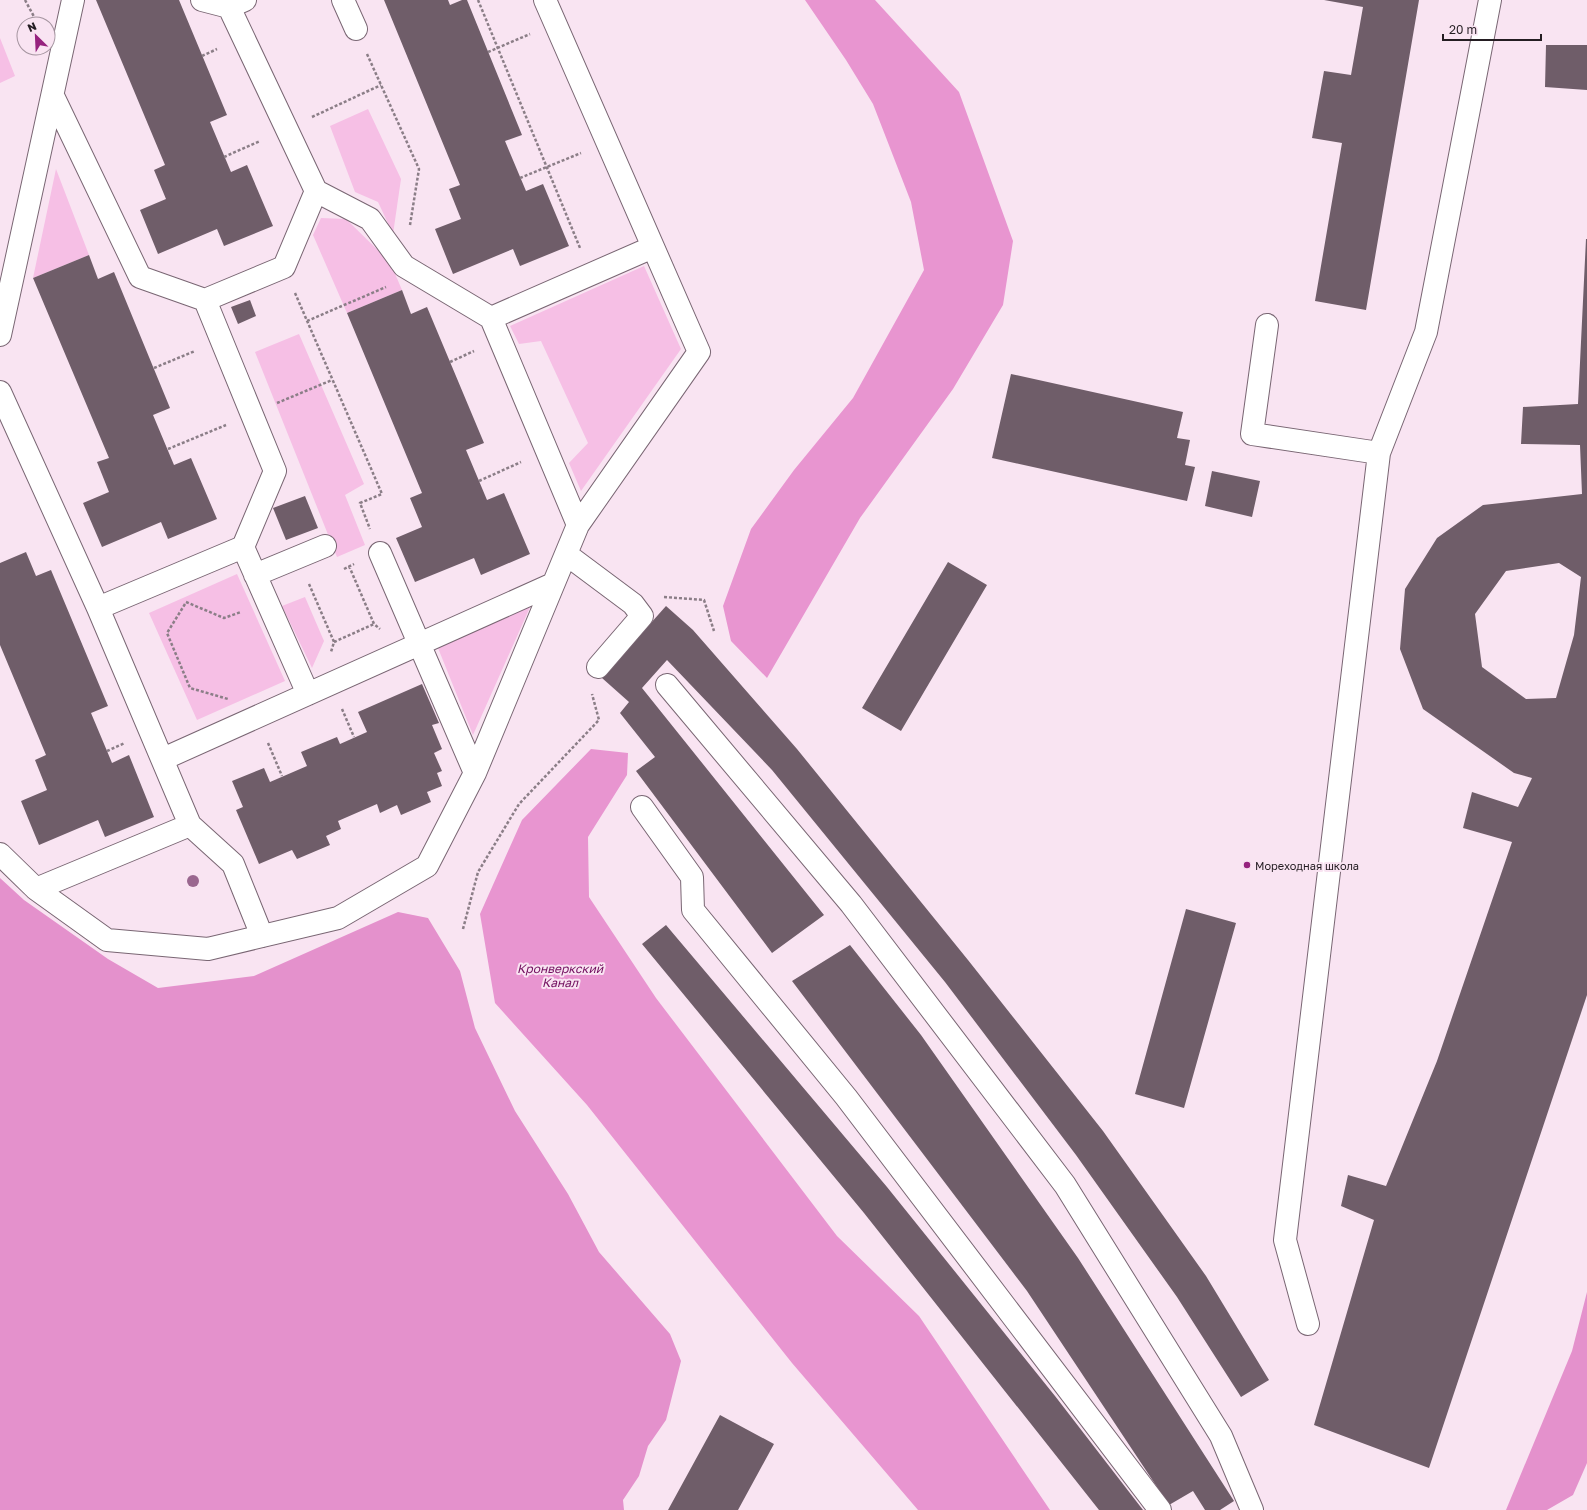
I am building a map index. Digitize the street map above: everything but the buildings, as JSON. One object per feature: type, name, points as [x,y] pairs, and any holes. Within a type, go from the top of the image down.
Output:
[{"type":"lane","points":[[0,335],[73,0]]},
{"type":"lane","points":[[202,0],[237,3],[316,191],[370,219],[411,269],[491,318],[578,525]]},
{"type":"lane","points":[[343,0],[356,29]]},
{"type":"lane","points":[[0,854],[36,889],[107,940],[208,948],[338,918],[427,866],[475,773],[578,525],[698,352],[545,0]]},
{"type":"lane","points":[[1308,1324],[1285,1240],[1380,453],[1426,332],[1490,0]]},
{"type":"lane","points":[[53,96],[140,277],[205,300],[284,267],[316,191]]},
{"type":"lane","points":[[491,318],[653,247]]},
{"type":"lane","points":[[98,608],[242,546],[275,472],[205,300]]},
{"type":"lane","points":[[1267,325],[1252,434],[1380,453]]},
{"type":"lane","points":[[0,392],[98,608],[190,825],[233,864],[262,936]]},
{"type":"lane","points":[[242,546],[313,691]]},
{"type":"lane","points":[[255,575],[325,546]]},
{"type":"lane","points":[[380,553],[475,773]]},
{"type":"lane","points":[[566,554],[633,604],[642,616],[598,667]]},
{"type":"lane","points":[[163,759],[553,584]]},
{"type":"lane","points":[[667,686],[851,904],[1065,1185],[1221,1436],[1252,1510]]},
{"type":"lane","points":[[642,807],[692,877],[693,910],[846,1097],[1160,1510]]},
{"type":"lane","points":[[36,889],[190,825]]},
{"type":"path","points":[[25,0],[34,16]]},
{"type":"path","points":[[478,0],[591,274]]},
{"type":"path","points":[[488,52],[555,24]]},
{"type":"path","points":[[307,321],[411,269],[419,169],[356,29]]},
{"type":"path","points":[[520,178],[607,142]]},
{"type":"path","points":[[284,267],[382,494],[360,503],[380,553]]},
{"type":"path","points":[[154,368],[221,340]]},
{"type":"path","points":[[168,450],[332,380]]},
{"type":"path","points":[[479,480],[547,450]]},
{"type":"path","points":[[173,576],[186,602],[167,633],[190,688],[231,700],[242,723]]},
{"type":"path","points":[[309,584],[334,642]]},
{"type":"path","points":[[642,616],[664,596],[704,600],[714,631]]},
{"type":"path","points":[[313,691],[334,642],[374,624]]},
{"type":"path","points":[[463,929],[478,872],[519,804],[599,720],[590,684],[598,667]]},
{"type":"path","points":[[349,725],[354,737]]},
{"type":"path","points":[[273,754],[282,776]]},
{"type":"shaded area","points":[[0,38],[15,76],[0,83]]},
{"type":"shaded area","points":[[368,109],[401,179],[393,234],[378,202],[355,192],[330,126]]},
{"type":"shaded area","points":[[56,169],[89,255],[33,278]]},
{"type":"shaded area","points":[[321,218],[346,219],[390,262],[402,290],[347,313],[313,235]]},
{"type":"shaded area","points":[[644,266],[681,349],[581,491],[569,463],[588,443],[541,341],[519,344],[510,326]]},
{"type":"shaded area","points":[[299,334],[364,484],[345,495],[365,545],[337,557],[255,352]]},
{"type":"shaded area","points":[[237,574],[285,681],[197,720],[149,613]]},
{"type":"shaded area","points":[[305,597],[324,641],[312,668],[282,606]]},
{"type":"shaded area","points":[[531,605],[473,735],[438,648]]},
{"type":"shaded area","points":[[0,878],[24,900],[108,959],[158,988],[254,976],[398,912],[428,918],[460,971],[475,1028],[515,1111],[568,1194],[599,1252],[670,1334],[681,1361],[666,1420],[648,1446],[639,1476],[623,1500],[624,1510],[0,1510]]},
{"type":"shaded area","points":[[1587,1292],[1587,1463],[1573,1495],[1547,1510],[1506,1510],[1572,1351]]},
{"type":"water","points":[[805,0],[875,0],[959,92],[1013,241],[1003,305],[953,389],[860,518],[767,678],[731,641],[723,606],[751,529],[794,470],[853,398],[924,270],[911,202],[873,104],[846,60]]},
{"type":"water","name":"Кронверкский Канал","points":[[591,749],[628,753],[627,775],[588,837],[589,897],[656,998],[837,1236],[919,1316],[1050,1510],[918,1510],[792,1363],[587,1105],[495,1003],[480,914],[522,820]]},
{"type":"place","name":"Мореходная школа","points":[[1247,865]]}]
